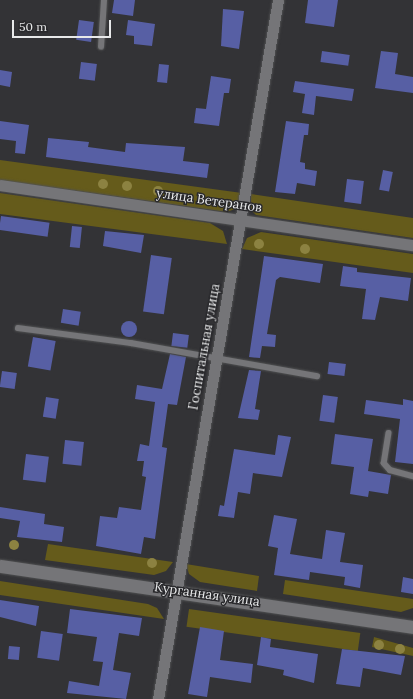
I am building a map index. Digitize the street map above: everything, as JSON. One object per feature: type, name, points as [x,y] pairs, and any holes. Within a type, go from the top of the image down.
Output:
[{"type":"street","name":"Госпитальная улица","points":[[158,699],[176,590],[218,360],[240,219],[278,0]]},
{"type":"street","name":"улица Ветеранов","points":[[0,185],[413,245]]},
{"type":"street","name":"Курганная улица","points":[[0,566],[176,590],[413,627]]},
{"type":"lane","points":[[101,47],[104,0]]},
{"type":"lane","points":[[18,328],[131,343],[218,360],[318,376]]},
{"type":"lane","points":[[389,433],[384,463],[390,470],[413,476]]},
{"type":"shaded area","points":[[0,160],[242,193],[240,207],[227,212],[0,180]]},
{"type":"shaded area","points":[[0,193],[210,223],[223,231],[227,244],[0,214]]},
{"type":"shaded area","points":[[251,194],[413,218],[413,238],[256,215],[251,210]]},
{"type":"shaded area","points":[[261,232],[413,254],[413,273],[242,249],[247,238]]},
{"type":"shaded area","points":[[48,544],[173,562],[166,571],[154,575],[45,560]]},
{"type":"shaded area","points":[[186,564],[259,576],[257,591],[200,582],[189,574]]},
{"type":"shaded area","points":[[285,580],[413,599],[413,608],[401,612],[283,594]]},
{"type":"shaded area","points":[[0,581],[148,604],[157,608],[164,619],[0,595]]},
{"type":"shaded area","points":[[189,609],[360,633],[358,651],[186,627]]},
{"type":"shaded area","points":[[374,637],[413,648],[413,656],[372,647]]},
{"type":"building","points":[[114,0],[135,0],[133,16],[112,13]]},
{"type":"building","points":[[308,0],[338,0],[334,27],[305,23]]},
{"type":"building","points":[[223,9],[244,11],[239,49],[221,46]]},
{"type":"building","points":[[79,20],[94,22],[91,42],[76,40]]},
{"type":"building","points":[[128,20],[155,24],[152,46],[134,44],[134,36],[126,35]]},
{"type":"building","points":[[322,51],[350,55],[348,66],[320,62]]},
{"type":"building","points":[[381,51],[398,53],[395,74],[413,77],[413,93],[375,88]]},
{"type":"building","points":[[81,62],[97,64],[95,81],[79,79]]},
{"type":"building","points":[[159,64],[169,65],[167,83],[157,82]]},
{"type":"building","points":[[0,70],[12,72],[10,87],[0,85]]},
{"type":"building","points":[[211,76],[231,79],[229,93],[224,93],[219,126],[194,123],[196,108],[206,109]]},
{"type":"building","points":[[295,81],[354,89],[352,101],[316,96],[314,115],[302,113],[305,94],[293,92]]},
{"type":"building","points":[[0,121],[29,125],[25,154],[15,153],[16,141],[0,139]]},
{"type":"building","points":[[286,121],[309,124],[308,135],[304,135],[300,162],[305,163],[305,169],[317,171],[315,186],[297,183],[295,194],[275,192]]},
{"type":"building","points":[[48,138],[89,142],[88,147],[125,152],[126,143],[185,147],[183,161],[209,164],[207,178],[46,157]]},
{"type":"building","points":[[383,170],[393,172],[389,192],[379,190]]},
{"type":"building","points":[[347,179],[364,181],[361,204],[344,202]]},
{"type":"building","points":[[1,216],[50,223],[48,237],[0,230]]},
{"type":"building","points":[[72,226],[82,227],[80,248],[70,247]]},
{"type":"building","points":[[105,231],[144,235],[141,253],[103,246]]},
{"type":"building","points":[[151,255],[172,258],[164,314],[143,311]]},
{"type":"building","points":[[264,256],[323,264],[320,283],[280,277],[276,280],[267,334],[276,335],[275,347],[262,346],[260,358],[249,357]]},
{"type":"building","points":[[343,266],[357,268],[357,272],[411,278],[408,301],[380,297],[375,320],[362,319],[366,289],[340,286]]},
{"type":"building","points":[[63,309],[81,312],[79,326],[61,323]]},
{"type":"building","points":[[126,321],[132,321],[137,326],[135,335],[132,337],[126,337],[121,332],[121,326]]},
{"type":"building","points":[[173,333],[189,335],[187,348],[171,346]]},
{"type":"building","points":[[33,337],[56,341],[50,371],[28,367]]},
{"type":"building","points":[[170,354],[186,357],[177,405],[168,404],[162,447],[167,448],[155,539],[144,537],[141,554],[96,546],[100,516],[117,518],[119,507],[141,510],[146,477],[142,476],[144,461],[137,461],[140,444],[149,446],[155,402],[135,399],[137,385],[162,389]]},
{"type":"building","points":[[329,362],[346,364],[344,376],[328,374]]},
{"type":"building","points":[[249,370],[261,371],[255,409],[260,410],[258,420],[238,418]]},
{"type":"building","points":[[2,371],[17,373],[15,389],[0,387]]},
{"type":"building","points":[[323,395],[338,397],[334,423],[319,421]]},
{"type":"building","points":[[46,397],[59,399],[56,419],[43,417]]},
{"type":"building","points":[[403,399],[413,401],[413,464],[395,462],[400,419],[364,414],[366,400],[403,405]]},
{"type":"building","points":[[335,434],[373,439],[368,471],[391,475],[388,494],[369,491],[368,497],[350,494],[354,467],[331,464]]},
{"type":"building","points":[[278,435],[291,437],[282,477],[253,473],[250,494],[238,492],[234,518],[218,516],[220,505],[224,506],[234,449],[275,455]]},
{"type":"building","points":[[65,440],[84,442],[81,466],[62,464]]},
{"type":"building","points":[[26,454],[49,457],[46,483],[23,480]]},
{"type":"building","points":[[0,507],[45,514],[44,524],[64,527],[62,542],[17,537],[20,521],[0,518]]},
{"type":"building","points":[[274,515],[297,519],[290,554],[322,559],[326,530],[345,533],[340,562],[363,565],[360,588],[344,585],[345,577],[310,572],[309,580],[274,575],[278,548],[268,546]]},
{"type":"building","points":[[403,577],[413,579],[413,594],[401,592]]},
{"type":"building","points":[[0,600],[39,606],[36,626],[0,617]]},
{"type":"building","points":[[70,609],[142,618],[139,636],[119,633],[113,670],[131,673],[126,699],[67,693],[69,681],[99,686],[103,662],[93,661],[97,637],[67,633]]},
{"type":"building","points":[[200,627],[224,631],[220,660],[253,664],[251,683],[210,677],[207,697],[188,694]]},
{"type":"building","points":[[41,631],[63,634],[59,661],[37,658]]},
{"type":"building","points":[[261,637],[271,639],[270,647],[318,654],[314,683],[283,675],[284,670],[257,665]]},
{"type":"building","points":[[9,646],[20,647],[19,660],[8,659]]},
{"type":"building","points":[[342,649],[405,656],[401,675],[363,668],[360,687],[336,684]]}]
